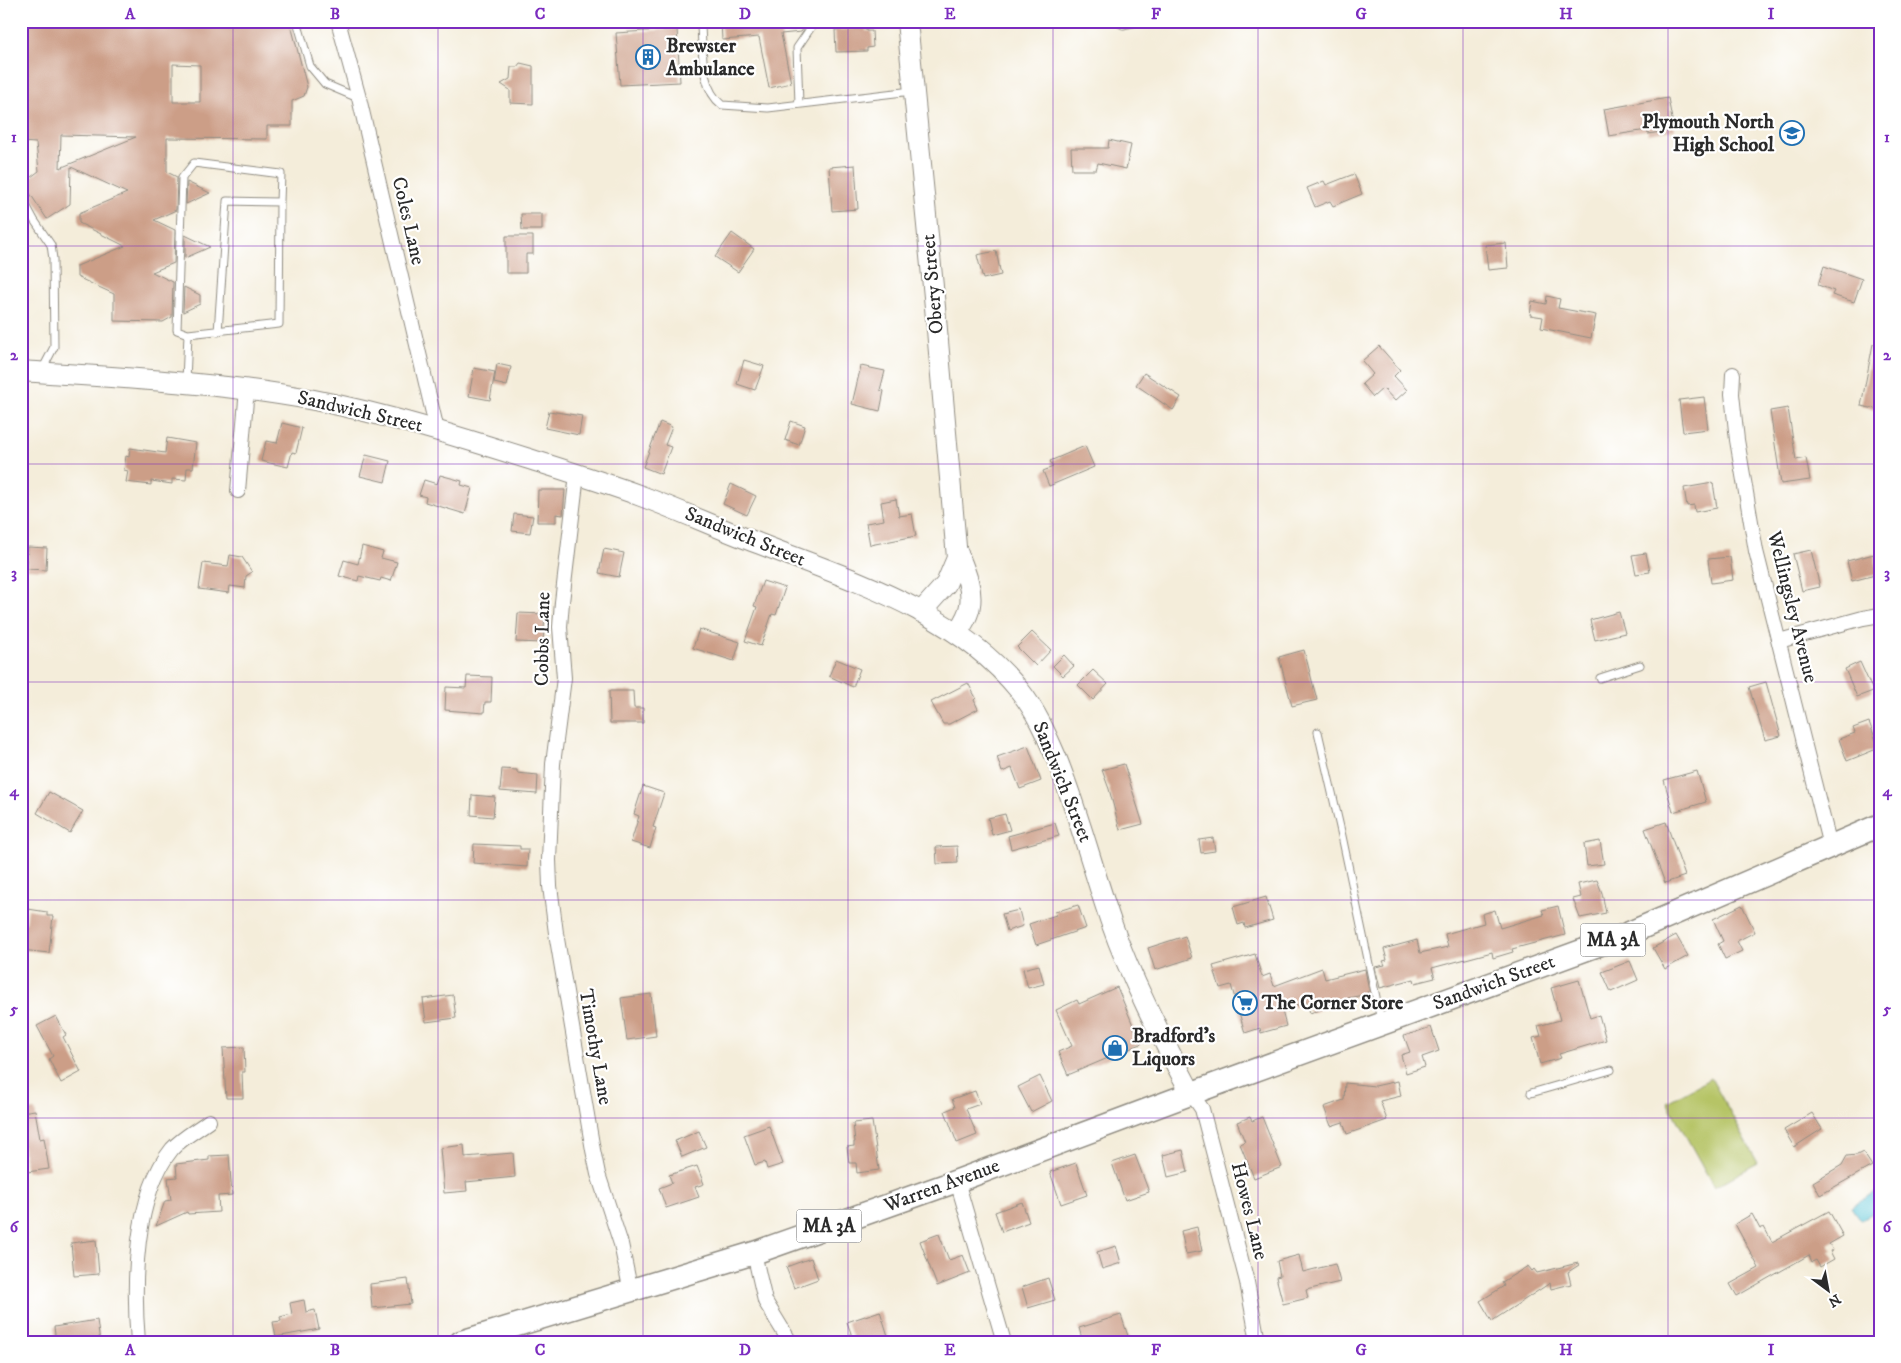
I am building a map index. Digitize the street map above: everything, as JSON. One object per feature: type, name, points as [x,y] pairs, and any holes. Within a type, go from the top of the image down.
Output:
[{"type":"main road","name":"Obery Street","points":[[907,21],[957,558],[950,577],[921,612]]},
{"type":"main road","name":"Sandwich Street","points":[[21,371],[186,382],[247,390],[335,404],[437,430],[577,474],[675,509],[882,593],[921,612],[957,634],[985,656],[1010,680],[1024,697],[1039,721],[1072,798],[1123,954],[1151,1015],[1191,1093],[1620,937],[1880,825]]},
{"type":"main road","name":"Obery Street","points":[[956,547],[969,588],[970,605],[957,634]]},
{"type":"main road","name":"Warren Avenue","points":[[461,1342],[631,1292],[754,1253],[957,1181],[1191,1093]]},
{"type":"street","name":"Coles Lane","points":[[338,21],[359,98],[437,430]]},
{"type":"street","name":"Wellingsley Avenue","points":[[1733,374],[1732,394],[1756,551],[1830,846]]},
{"type":"street","points":[[238,491],[247,390]]},
{"type":"street","name":"Cobbs Lane","points":[[551,805],[555,742],[564,678],[560,627],[577,474]]},
{"type":"street","points":[[1779,641],[1880,615]]},
{"type":"street","name":"Timothy Lane","points":[[551,805],[549,860],[552,902],[571,1028],[598,1174],[621,1244],[631,1292]]},
{"type":"street","name":"Howes Lane","points":[[1191,1093],[1202,1109],[1246,1282],[1258,1342]]},
{"type":"street","points":[[138,1342],[136,1308],[137,1269],[147,1197],[159,1168],[174,1147],[209,1121]]},
{"type":"street","points":[[957,1181],[1004,1342]]},
{"type":"street","points":[[754,1253],[764,1301],[790,1342]]},
{"type":"lane","points":[[297,21],[310,66],[325,84],[359,98]]},
{"type":"lane","points":[[799,104],[798,48],[814,23],[835,21]]},
{"type":"lane","points":[[1116,21],[1123,25],[1142,21]]},
{"type":"lane","points":[[701,27],[706,77],[712,94],[722,105],[768,108],[914,90]]},
{"type":"lane","points":[[194,164],[281,174],[279,324],[218,332],[188,334],[177,330],[182,178],[194,164]]},
{"type":"lane","points":[[21,196],[51,245],[53,259],[54,347],[41,372]]},
{"type":"lane","points":[[218,332],[227,201],[280,202]]},
{"type":"lane","points":[[21,214],[29,209]]},
{"type":"lane","points":[[186,382],[188,334]]},
{"type":"lane","points":[[1600,678],[1640,664]]},
{"type":"lane","points":[[1318,732],[1382,1024]]},
{"type":"lane","points":[[1531,1093],[1611,1070]]},
{"type":"green space","points":[[1711,1078],[1758,1163],[1714,1187],[1667,1102]]},
{"type":"water","points":[[1880,1190],[1880,1209],[1860,1220],[1851,1207]]},
{"type":"building","points":[[21,21],[290,21],[307,87],[304,96],[292,101],[292,126],[267,126],[267,139],[167,138],[167,172],[177,177],[176,210],[154,220],[175,230],[174,263],[152,272],[173,282],[172,317],[163,322],[114,321],[114,294],[77,277],[77,266],[125,246],[79,223],[79,213],[127,193],[71,167],[70,204],[47,219],[23,183],[39,171],[36,143],[21,142]],"holes":[[[173,64],[200,65],[200,102],[173,102]],[[61,135],[136,137],[60,168]]]},
{"type":"building","points":[[809,21],[801,32],[781,34],[791,83],[769,88],[759,37],[722,40],[721,22]]},
{"type":"building","points":[[866,28],[866,31],[872,31],[873,47],[867,48],[867,51],[836,52],[835,30]]},
{"type":"building","name":"Brewster Ambulance","points":[[677,29],[680,82],[620,85],[616,33]]},
{"type":"building","points":[[520,63],[533,66],[533,104],[510,103],[510,90],[501,84],[510,79],[511,67],[517,67]]},
{"type":"building","points":[[1668,98],[1674,130],[1648,134],[1647,130],[1609,136],[1604,109]]},
{"type":"building","points":[[1109,140],[1131,145],[1126,169],[1098,163],[1096,170],[1072,170],[1071,148],[1108,148]]},
{"type":"building","points":[[855,165],[858,209],[832,211],[829,167]]},
{"type":"building","points":[[1354,174],[1362,194],[1333,206],[1330,201],[1315,207],[1307,188],[1324,181],[1326,185]]},
{"type":"building","points":[[187,182],[210,193],[186,204]]},
{"type":"building","points":[[521,214],[542,214],[542,230],[522,230]]},
{"type":"building","points":[[732,233],[754,249],[738,272],[715,257]]},
{"type":"building","points":[[185,235],[210,247],[185,258]]},
{"type":"building","points":[[506,236],[533,236],[533,254],[526,254],[526,273],[506,273]]},
{"type":"building","points":[[1506,243],[1508,268],[1488,270],[1485,245]]},
{"type":"building","points":[[996,251],[1001,275],[983,279],[977,255]]},
{"type":"building","points":[[1824,266],[1862,279],[1854,302],[1832,295],[1834,291],[1818,285]]},
{"type":"building","points":[[184,287],[200,295],[200,304],[183,312]]},
{"type":"building","points":[[1547,296],[1560,299],[1558,308],[1596,315],[1591,338],[1541,328],[1543,317],[1530,315],[1532,301],[1546,304]]},
{"type":"building","points":[[1873,344],[1880,345],[1880,410],[1861,406]]},
{"type":"building","points":[[1379,346],[1400,370],[1394,376],[1407,390],[1395,401],[1383,388],[1373,397],[1362,384],[1373,374],[1362,361]]},
{"type":"building","points":[[744,360],[764,366],[755,390],[737,384]]},
{"type":"building","points":[[497,364],[511,367],[507,386],[494,383]]},
{"type":"building","points":[[861,366],[885,371],[880,390],[884,391],[880,411],[852,404]]},
{"type":"building","points":[[474,368],[495,372],[490,400],[469,396]]},
{"type":"building","points":[[1144,373],[1181,397],[1173,410],[1136,385]]},
{"type":"building","points":[[1704,397],[1708,429],[1683,432],[1679,400]]},
{"type":"building","points":[[1788,408],[1796,460],[1806,458],[1810,480],[1781,484],[1770,411]]},
{"type":"building","points":[[549,411],[582,416],[579,435],[545,428]]},
{"type":"building","points":[[791,421],[805,426],[799,445],[785,440]]},
{"type":"building","points":[[660,422],[672,427],[665,445],[671,447],[661,474],[643,467]]},
{"type":"building","points":[[282,423],[302,428],[296,453],[292,452],[288,467],[261,461],[266,441],[277,443]]},
{"type":"building","points":[[167,438],[196,443],[193,468],[187,468],[186,480],[172,479],[172,484],[151,481],[151,485],[126,482],[128,471],[124,470],[126,456],[129,457],[130,448],[165,453]]},
{"type":"building","points":[[1085,446],[1094,467],[1049,486],[1043,471],[1053,467],[1050,461]]},
{"type":"building","points":[[366,455],[390,461],[385,482],[360,476]]},
{"type":"building","points":[[440,475],[462,481],[461,485],[472,488],[465,514],[425,502],[426,497],[419,495],[424,480],[437,484]]},
{"type":"building","points":[[1713,483],[1717,508],[1695,512],[1694,505],[1687,506],[1684,488]]},
{"type":"building","points":[[731,484],[756,496],[747,515],[723,504]]},
{"type":"building","points":[[538,490],[565,490],[563,515],[556,514],[556,522],[537,522]]},
{"type":"building","points":[[896,499],[899,516],[912,514],[916,536],[870,545],[866,523],[884,520],[881,502]]},
{"type":"building","points":[[514,514],[533,516],[530,533],[512,531]]},
{"type":"building","points":[[362,546],[383,552],[381,558],[397,562],[391,581],[381,578],[380,581],[359,576],[358,581],[339,576],[344,560],[358,564]]},
{"type":"building","points":[[28,547],[47,548],[46,570],[27,569]]},
{"type":"building","points":[[604,549],[624,553],[619,577],[599,573]]},
{"type":"building","points":[[1811,550],[1820,587],[1802,591],[1793,554]]},
{"type":"building","points":[[1646,553],[1650,572],[1636,574],[1632,555]]},
{"type":"building","points":[[1874,554],[1879,574],[1852,581],[1847,561]]},
{"type":"building","points":[[230,555],[242,557],[252,572],[246,576],[245,588],[230,586],[229,593],[199,589],[203,563],[228,566]]},
{"type":"building","points":[[1730,557],[1733,580],[1711,583],[1708,559]]},
{"type":"building","points":[[763,581],[785,588],[776,615],[772,614],[761,646],[745,641],[757,607],[754,606]]},
{"type":"building","points":[[1619,612],[1625,633],[1595,640],[1590,620]]},
{"type":"building","points":[[518,613],[545,614],[543,643],[516,642]]},
{"type":"building","points":[[699,629],[740,642],[734,661],[693,648]]},
{"type":"building","points":[[1032,632],[1051,650],[1036,666],[1017,647]]},
{"type":"building","points":[[1304,650],[1317,700],[1292,706],[1279,657]]},
{"type":"building","points":[[1064,655],[1074,666],[1063,676],[1053,666]]},
{"type":"building","points":[[836,659],[860,669],[853,687],[829,676]]},
{"type":"building","points":[[1860,662],[1873,691],[1857,697],[1845,669]]},
{"type":"building","points":[[1093,670],[1108,684],[1093,700],[1078,685]]},
{"type":"building","points":[[467,676],[492,677],[491,702],[485,702],[484,713],[445,710],[446,687],[466,688]]},
{"type":"building","points":[[1766,682],[1781,736],[1765,740],[1749,687]]},
{"type":"building","points":[[968,683],[976,698],[974,700],[978,709],[949,724],[943,724],[931,702]]},
{"type":"building","points":[[609,691],[633,691],[634,708],[643,708],[643,723],[610,723]]},
{"type":"building","points":[[1869,722],[1879,748],[1847,761],[1839,739],[1855,733],[1853,728]]},
{"type":"building","points":[[1028,746],[1041,781],[1020,789],[1012,768],[1002,772],[997,757]]},
{"type":"building","points":[[1124,764],[1143,824],[1120,830],[1102,770]]},
{"type":"building","points":[[502,769],[538,775],[537,794],[500,791]]},
{"type":"building","points":[[1697,771],[1706,802],[1673,812],[1664,780]]},
{"type":"building","points":[[643,786],[664,793],[653,827],[656,828],[650,848],[631,842],[639,816],[634,814]]},
{"type":"building","points":[[49,792],[83,811],[70,833],[37,813]]},
{"type":"building","points":[[472,795],[495,797],[493,817],[471,815]]},
{"type":"building","points":[[1005,814],[1010,830],[992,835],[988,818]]},
{"type":"building","points":[[1666,822],[1685,876],[1665,883],[1645,829]]},
{"type":"building","points":[[1055,823],[1059,836],[1011,849],[1008,836]]},
{"type":"building","points":[[1213,838],[1215,851],[1201,853],[1199,840]]},
{"type":"building","points":[[1600,841],[1604,864],[1587,866],[1584,844]]},
{"type":"building","points":[[474,844],[520,846],[520,849],[528,849],[527,867],[473,863]]},
{"type":"building","points":[[957,846],[958,863],[937,864],[936,847]]},
{"type":"building","points":[[1597,880],[1606,913],[1580,918],[1573,899],[1581,897],[1578,884]]},
{"type":"building","points":[[1266,897],[1273,920],[1245,928],[1244,923],[1238,925],[1233,907]]},
{"type":"building","points":[[1078,905],[1086,928],[1036,945],[1029,924],[1056,915],[1055,912]]},
{"type":"building","points":[[1742,905],[1755,932],[1737,941],[1742,951],[1725,959],[1718,944],[1723,941],[1713,919]]},
{"type":"building","points":[[1558,906],[1565,935],[1512,949],[1513,952],[1493,958],[1492,952],[1432,968],[1435,978],[1415,983],[1414,979],[1380,988],[1375,967],[1385,965],[1383,961],[1387,960],[1384,949],[1417,940],[1420,953],[1448,947],[1445,934],[1484,923],[1482,914],[1495,910],[1500,928],[1544,915],[1542,910]]},
{"type":"building","points":[[28,909],[47,912],[47,916],[53,916],[49,953],[21,950],[23,923],[26,923]]},
{"type":"building","points":[[1019,910],[1023,926],[1007,931],[1002,914]]},
{"type":"building","points":[[1676,935],[1688,956],[1665,969],[1653,948]]},
{"type":"building","points":[[1185,936],[1192,958],[1155,970],[1148,948]]},
{"type":"building","points":[[1255,954],[1262,977],[1270,974],[1274,986],[1322,968],[1325,979],[1365,969],[1368,994],[1329,1002],[1330,1006],[1310,1013],[1306,1002],[1282,1011],[1286,1026],[1261,1033],[1260,1028],[1245,1033],[1231,985],[1220,988],[1213,966]]},
{"type":"building","points":[[1630,961],[1638,980],[1611,992],[1602,972]]},
{"type":"building","points":[[1039,965],[1044,984],[1028,988],[1023,969]]},
{"type":"building","points":[[1579,980],[1590,1018],[1599,1015],[1606,1040],[1559,1054],[1561,1058],[1540,1064],[1533,1038],[1541,1036],[1538,1026],[1560,1020],[1551,988]]},
{"type":"building","points":[[1117,987],[1141,1044],[1068,1075],[1058,1052],[1072,1046],[1056,1010],[1077,1000],[1079,1004]]},
{"type":"building","points":[[651,994],[656,1036],[627,1040],[621,998]]},
{"type":"building","points":[[453,995],[456,1018],[426,1022],[423,999]]},
{"type":"building","points":[[56,1016],[66,1035],[63,1037],[81,1072],[61,1083],[49,1059],[53,1056],[37,1026]]},
{"type":"building","points":[[1431,1027],[1439,1051],[1422,1057],[1425,1067],[1406,1073],[1401,1055],[1410,1052],[1404,1036]]},
{"type":"building","points":[[244,1047],[245,1072],[242,1072],[243,1098],[226,1098],[223,1048]]},
{"type":"building","points":[[1040,1076],[1052,1101],[1031,1112],[1018,1087]]},
{"type":"building","points":[[1398,1081],[1401,1096],[1380,1101],[1387,1120],[1347,1134],[1343,1122],[1331,1126],[1324,1107],[1344,1100],[1345,1083],[1375,1086]]},
{"type":"building","points":[[975,1091],[980,1104],[966,1109],[977,1135],[957,1143],[945,1111],[955,1107],[952,1099]]},
{"type":"building","points":[[35,1110],[40,1139],[44,1138],[49,1169],[27,1172],[21,1136],[21,1112]]},
{"type":"building","points":[[1812,1113],[1822,1129],[1794,1147],[1784,1130]]},
{"type":"building","points":[[1250,1117],[1252,1121],[1262,1117],[1282,1167],[1254,1178],[1240,1144],[1245,1142],[1237,1122]]},
{"type":"building","points":[[872,1121],[879,1170],[857,1173],[856,1163],[849,1163],[847,1147],[854,1146],[855,1142],[853,1123]]},
{"type":"building","points":[[769,1126],[783,1164],[767,1169],[765,1162],[755,1165],[744,1135]]},
{"type":"building","points":[[699,1131],[706,1147],[682,1157],[675,1141]]},
{"type":"building","points":[[464,1145],[465,1157],[513,1153],[515,1177],[466,1182],[467,1191],[444,1193],[440,1148]]},
{"type":"building","points":[[1183,1150],[1188,1172],[1168,1177],[1163,1155]]},
{"type":"building","points":[[1863,1152],[1872,1166],[1820,1195],[1813,1182],[1842,1165],[1847,1156]]},
{"type":"building","points":[[229,1155],[232,1195],[218,1196],[219,1212],[188,1214],[187,1212],[156,1226],[165,1201],[171,1200],[168,1178],[177,1177],[176,1164],[209,1160],[209,1156]]},
{"type":"building","points":[[1135,1155],[1149,1192],[1125,1200],[1112,1163]]},
{"type":"building","points":[[1076,1163],[1087,1195],[1061,1204],[1050,1172]]},
{"type":"building","points":[[697,1166],[704,1184],[695,1187],[699,1197],[666,1208],[659,1188],[672,1183],[669,1175]]},
{"type":"building","points":[[1022,1202],[1029,1222],[1002,1232],[995,1212]]},
{"type":"building","points":[[1829,1211],[1843,1236],[1829,1244],[1833,1250],[1830,1251],[1834,1259],[1820,1267],[1816,1260],[1812,1262],[1809,1255],[1737,1296],[1730,1284],[1759,1268],[1735,1224],[1752,1214],[1760,1229],[1764,1227],[1772,1242]]},
{"type":"building","points":[[1197,1227],[1202,1251],[1186,1254],[1181,1231]]},
{"type":"building","points":[[939,1234],[949,1260],[963,1255],[970,1273],[937,1286],[920,1241]]},
{"type":"building","points":[[96,1240],[99,1274],[74,1276],[71,1243]]},
{"type":"building","points":[[1116,1246],[1121,1263],[1102,1269],[1097,1252]]},
{"type":"building","points":[[1299,1255],[1303,1272],[1335,1264],[1340,1282],[1306,1290],[1308,1298],[1283,1304],[1276,1277],[1280,1276],[1277,1261]]},
{"type":"building","points":[[811,1258],[818,1279],[794,1288],[786,1267]]},
{"type":"building","points":[[1578,1263],[1579,1265],[1568,1272],[1571,1284],[1551,1289],[1550,1283],[1492,1321],[1480,1301],[1504,1286],[1502,1282],[1528,1266],[1537,1273]]},
{"type":"building","points":[[1048,1278],[1055,1300],[1028,1308],[1022,1287]]},
{"type":"building","points":[[408,1279],[411,1304],[372,1308],[370,1284]]},
{"type":"building","points":[[304,1300],[306,1312],[315,1310],[319,1329],[276,1337],[273,1322],[281,1321],[280,1317],[292,1314],[290,1303]]},
{"type":"building","points":[[880,1311],[890,1342],[854,1342],[847,1322]]},
{"type":"building","points":[[1121,1315],[1130,1342],[1083,1342],[1079,1328]]},
{"type":"building","points":[[97,1320],[100,1342],[56,1342],[54,1327]]},
{"type":"place","name":"Brewster Ambulance","points":[[648,57]]},
{"type":"place","name":"Plymouth North High School","points":[[1792,133]]},
{"type":"place","name":"The Corner Store","points":[[1245,1003]]},
{"type":"place","name":"Bradford's Liquors","points":[[1115,1048]]}]
